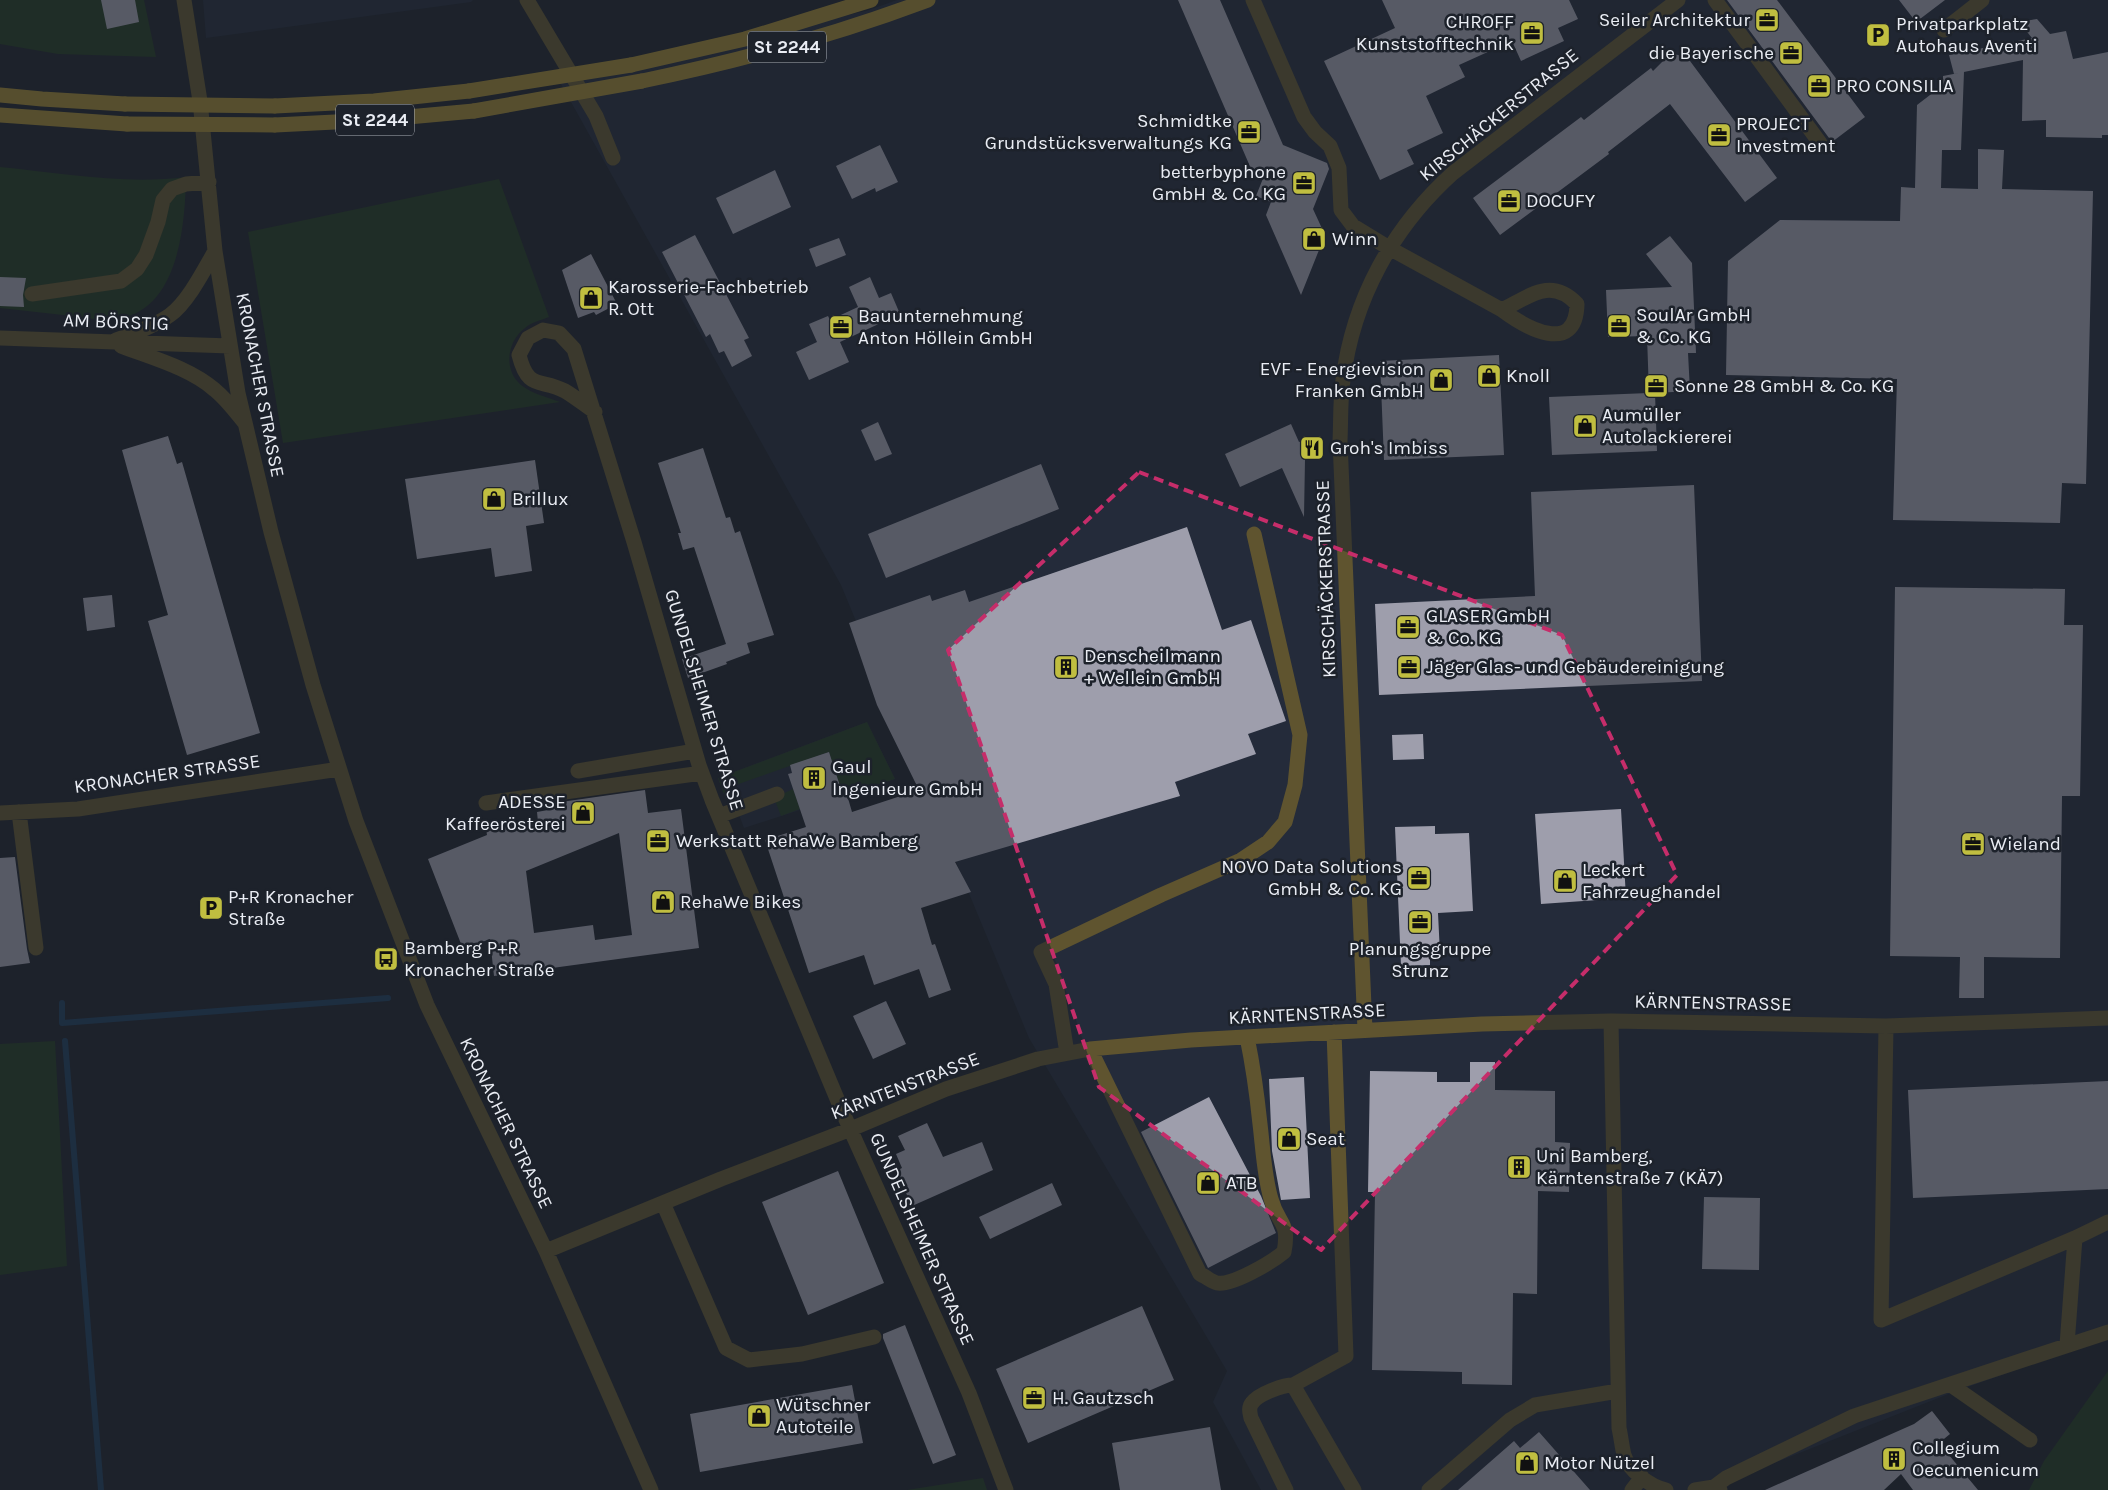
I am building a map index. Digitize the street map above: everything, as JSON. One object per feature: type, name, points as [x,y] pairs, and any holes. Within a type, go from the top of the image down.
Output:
[{"type":"main road","name":"St 2244","points":[[0,94],[42,100],[126,104],[275,106],[374,101],[469,91],[631,65],[745,39],[870,0]]},
{"type":"main road","name":"St 2244","points":[[0,115],[127,124],[275,125],[375,120],[474,111],[642,82],[761,54],[880,18],[928,0]]},
{"type":"street","name":"KRONACHER STRASSE","points":[[184,0],[200,102],[216,251],[230,346],[244,422],[271,532],[313,685],[339,769],[356,821],[427,1005],[546,1251],[651,1490]]},
{"type":"street","points":[[527,0],[596,116],[613,158]]},
{"type":"street","points":[[1253,0],[1304,117],[1314,132],[1330,146],[1339,168],[1341,210],[1353,226],[1502,310]]},
{"type":"street","name":"KIRSCHÄCKERSTRASSE","points":[[1365,1030],[1340,441],[1343,380],[1349,349],[1359,315],[1372,278],[1389,248],[1433,192],[1453,173],[1678,0]]},
{"type":"street","points":[[1715,0],[1820,143]]},
{"type":"street","points":[[1944,30],[1982,0]]},
{"type":"street","points":[[32,294],[121,281],[137,269],[146,254],[158,222],[163,200],[172,189],[186,184],[209,182]]},
{"type":"street","points":[[110,342],[136,333],[170,314],[195,286],[216,251]]},
{"type":"street","name":"GUNDELSHEIMER STRASSE","points":[[595,412],[563,390],[538,384],[522,370],[519,355],[528,338],[542,330],[559,333],[574,349],[595,412],[702,773],[851,1129],[965,1384],[1006,1490]]},
{"type":"street","name":"AM BÖRSTIG","points":[[0,338],[230,346]]},
{"type":"street","points":[[110,342],[188,372],[216,390],[244,422]]},
{"type":"street","points":[[1067,1054],[1056,984],[1041,952],[1161,895],[1241,860],[1268,842],[1284,822],[1295,785],[1300,735],[1254,534]]},
{"type":"street","points":[[578,771],[695,751]]},
{"type":"street","name":"KRONACHER STRASSE","points":[[0,813],[78,809],[339,769]]},
{"type":"street","points":[[486,803],[702,773]]},
{"type":"street","points":[[719,816],[777,794]]},
{"type":"street","points":[[19,812],[36,948]]},
{"type":"street","name":"KÄRNTENSTRASSE","points":[[546,1251],[964,1083],[1038,1059],[1090,1049],[1125,1045],[1365,1030],[1611,1021],[1886,1026],[2108,1018]]},
{"type":"street","points":[[1611,1021],[1619,1428],[1624,1456],[1633,1469],[1642,1477],[1666,1490]]},
{"type":"street","points":[[1886,1026],[1881,1320],[2075,1238],[2108,1222]]},
{"type":"street","points":[[1286,1490],[1251,1418],[1249,1408],[1253,1401],[1260,1397],[1283,1385],[1293,1385],[1346,1356],[1334,1032]]},
{"type":"street","points":[[1090,1049],[1200,1274],[1218,1283],[1233,1280],[1270,1263],[1284,1252],[1286,1240],[1285,1226],[1273,1206],[1267,1186],[1256,1085],[1247,1037]]},
{"type":"street","points":[[663,1203],[726,1348],[749,1360],[802,1354],[874,1337]]},
{"type":"street","points":[[2067,1345],[2075,1238]]},
{"type":"street","points":[[1695,1490],[1717,1489],[1726,1478],[1854,1416],[2108,1332]]},
{"type":"street","points":[[1293,1385],[1354,1490]]},
{"type":"street","points":[[1951,1385],[2030,1440]]},
{"type":"street","points":[[1429,1490],[1510,1420],[1535,1405],[1618,1391]]},
{"type":"street","points":[[1632,1490],[1642,1477]]},
{"type":"highlighted area","points":[[1139,472],[1562,635],[1677,875],[1321,1250],[1099,1087],[948,650]]},
{"type":"shaded area","points":[[203,0],[473,0],[471,2],[206,38]]},
{"type":"shaded area","points":[[897,0],[2108,0],[2108,1337],[1951,1393],[1734,1479],[1686,1490],[1261,1490],[1213,1402],[1227,1371],[1029,1038],[841,585],[557,77],[866,11]]},
{"type":"shaded area","points":[[867,722],[895,779],[744,828],[733,799],[726,800],[718,778]]},
{"type":"green space","points":[[0,0],[144,0],[156,57],[58,54],[0,44]]},
{"type":"green space","points":[[0,167],[116,179],[140,180],[186,177],[184,218],[180,241],[166,283],[154,300],[138,312],[111,320],[0,308]]},
{"type":"green space","points":[[499,179],[549,317],[527,326],[514,340],[510,356],[512,372],[515,379],[525,388],[560,402],[283,443],[248,232]]},
{"type":"green space","points":[[867,722],[895,779],[815,804],[812,796],[840,786],[829,752],[733,786],[737,797],[726,800],[718,778]]},
{"type":"green space","points":[[793,789],[800,809],[781,816],[774,798]]},
{"type":"green space","points":[[55,1041],[67,1266],[0,1275],[0,1044]]},
{"type":"green space","points":[[2108,1371],[2108,1490],[2029,1490],[2044,1461]]},
{"type":"green space","points":[[983,1478],[987,1490],[907,1490]]},
{"type":"building","points":[[101,0],[135,0],[139,22],[107,29]]},
{"type":"building","points":[[1178,0],[1220,0],[1283,145],[1327,163],[1329,169],[1313,209],[1325,235],[1301,295],[1266,215],[1271,202],[1256,196],[1264,176],[1252,171]]},
{"type":"building","points":[[1382,0],[1569,0],[1578,19],[1558,28],[1564,41],[1521,61],[1512,41],[1459,65],[1465,77],[1426,96],[1443,133],[1407,150],[1414,164],[1380,180],[1324,61],[1395,28]]},
{"type":"building","points":[[1727,0],[1777,0],[1865,117],[1832,142]]},
{"type":"building","points":[[1899,0],[1945,0],[1916,22]]},
{"type":"building","points":[[2037,19],[2050,34],[2066,31],[2073,59],[2108,52],[2108,135],[2102,135],[2102,138],[2046,137],[2046,120],[2022,121],[2023,60],[1954,74],[1949,55],[2032,38],[2019,22]]},
{"type":"building","points":[[1674,54],[1686,57],[1690,61],[1777,178],[1745,202],[1670,104],[1608,152],[1609,154],[1500,235],[1473,198],[1581,117],[1584,120],[1651,68],[1653,71],[1668,56]]},
{"type":"building","points":[[1964,72],[1961,150],[1942,150],[1941,188],[1978,189],[1978,149],[2004,150],[2002,189],[2093,191],[2086,484],[2062,483],[2060,523],[1893,520],[1897,379],[1726,375],[1728,261],[1780,220],[1900,221],[1901,187],[1915,188],[1917,105],[1943,85],[1943,76]]},
{"type":"building","points":[[880,145],[898,182],[876,192],[875,188],[852,199],[836,166]]},
{"type":"building","points":[[775,170],[791,207],[733,234],[716,198]]},
{"type":"building","points":[[695,235],[749,338],[744,340],[752,356],[732,367],[724,351],[719,353],[710,334],[706,337],[662,252]]},
{"type":"building","points":[[1670,236],[1692,263],[1696,353],[1688,353],[1690,391],[1655,393],[1657,451],[1552,455],[1549,397],[1649,393],[1647,336],[1608,337],[1606,290],[1672,287],[1646,254]]},
{"type":"building","points":[[839,238],[846,255],[816,267],[809,249]]},
{"type":"building","points":[[591,254],[617,304],[596,315],[594,312],[578,318],[562,270]]},
{"type":"building","points":[[0,277],[26,278],[23,295],[24,307],[0,306]]},
{"type":"building","points":[[870,277],[879,298],[891,293],[900,314],[840,342],[849,362],[809,380],[796,352],[817,342],[809,324],[828,316],[830,320],[858,307],[849,287]]},
{"type":"building","points":[[1499,355],[1504,455],[1384,460],[1380,361]]},
{"type":"building","points":[[878,422],[892,454],[875,461],[861,430]]},
{"type":"building","points":[[1291,424],[1299,442],[1312,437],[1318,454],[1305,459],[1304,517],[1282,468],[1240,487],[1225,454]]},
{"type":"building","points":[[168,436],[177,464],[182,462],[260,733],[187,755],[148,621],[168,615],[122,450]]},
{"type":"building","points":[[703,448],[726,518],[730,517],[735,533],[740,531],[774,635],[747,643],[750,653],[726,662],[727,664],[688,678],[682,659],[726,644],[694,547],[683,550],[678,533],[681,533],[658,463]]},
{"type":"building","points":[[535,460],[544,523],[526,526],[532,571],[495,577],[491,548],[417,559],[405,479]]},
{"type":"building","points":[[1041,464],[1059,509],[886,578],[868,534]]},
{"type":"building","points":[[1694,485],[1702,681],[1379,695],[1375,604],[1535,596],[1531,492]]},
{"type":"building","name":"Denscheilmann + Wellein GmbH","points":[[1187,527],[1222,630],[1251,620],[1286,721],[1248,734],[1256,754],[1175,782],[1180,796],[955,862],[971,892],[921,908],[932,945],[935,944],[951,990],[929,998],[919,969],[874,985],[864,955],[809,973],[765,840],[806,827],[788,774],[792,773],[790,765],[829,752],[841,789],[845,788],[852,812],[919,790],[877,705],[849,623],[930,595],[932,601],[965,590],[969,602]]},
{"type":"building","points":[[1895,587],[2065,589],[2064,625],[2083,625],[2080,796],[2062,796],[2060,958],[1984,957],[1984,998],[1959,998],[1960,957],[1890,956]]},
{"type":"building","points":[[112,595],[115,627],[87,631],[83,598]]},
{"type":"building","points":[[1423,734],[1424,759],[1393,760],[1392,735]]},
{"type":"building","points":[[645,790],[648,813],[681,809],[699,948],[494,976],[490,939],[463,949],[428,859],[487,835],[486,829],[538,822],[537,812],[548,810],[547,804]],"holes":[[[619,833],[632,935],[595,940],[593,925],[534,933],[526,871]]]},
{"type":"building","points":[[1621,809],[1626,898],[1541,904],[1535,814]]},
{"type":"building","points":[[1435,826],[1435,834],[1469,833],[1473,911],[1438,913],[1440,954],[1430,954],[1430,965],[1401,966],[1395,827]]},
{"type":"building","points":[[15,857],[30,963],[0,967],[0,858]]},
{"type":"building","points":[[886,1001],[906,1044],[873,1059],[853,1016]]},
{"type":"building","points":[[1470,1062],[1495,1062],[1495,1090],[1555,1091],[1555,1142],[1570,1143],[1569,1192],[1538,1191],[1537,1294],[1513,1293],[1512,1385],[1462,1384],[1462,1372],[1372,1370],[1375,1192],[1368,1192],[1370,1071],[1437,1072],[1437,1082],[1470,1082]]},
{"type":"building","name":"Seat","points":[[1304,1077],[1310,1198],[1281,1200],[1272,1151],[1269,1079]]},
{"type":"building","points":[[2108,1081],[2108,1189],[1913,1198],[1908,1090]]},
{"type":"building","name":"ATB","points":[[1209,1097],[1261,1196],[1276,1233],[1208,1268],[1141,1132]]},
{"type":"building","points":[[927,1123],[943,1157],[982,1142],[993,1170],[912,1206],[896,1171],[902,1168],[896,1154],[905,1150],[898,1136]]},
{"type":"building","points":[[838,1171],[884,1283],[808,1315],[762,1202]]},
{"type":"building","points":[[1052,1183],[1062,1205],[990,1239],[979,1217]]},
{"type":"building","points":[[1704,1197],[1760,1198],[1759,1270],[1702,1269]]},
{"type":"building","points":[[1142,1306],[1174,1380],[1028,1443],[996,1369]]},
{"type":"building","points":[[905,1325],[956,1455],[933,1464],[883,1338],[883,1334]]},
{"type":"building","points":[[852,1385],[863,1443],[700,1472],[690,1414]]},
{"type":"building","name":"Collegium Oecumenicum","points":[[1932,1411],[1950,1434],[1939,1443],[1978,1490],[1913,1490],[1901,1474],[1884,1490],[1765,1490],[1914,1424]]},
{"type":"building","points":[[1210,1427],[1221,1490],[1120,1490],[1112,1443]]},
{"type":"building","name":"Motor Nützel","points":[[1539,1432],[1590,1490],[1458,1490],[1514,1441],[1520,1448]]},
{"type":"waterway","points":[[62,1003],[62,1023],[388,998]]},
{"type":"waterway","points":[[65,1041],[101,1490]]},
{"type":"place","name":"Seiler Architektur","points":[[1767,20]]},
{"type":"place","name":"CHROFF Kunststofftechnik","points":[[1532,33]]},
{"type":"place","name":"Privatparkplatz Autohaus Aventi","points":[[1878,35]]},
{"type":"place","name":"die Bayerische","points":[[1791,53]]},
{"type":"place","name":"PRO CONSILIA","points":[[1819,86]]},
{"type":"place","name":"Schmidtke Grundstücksverwaltungs KG","points":[[1249,132]]},
{"type":"place","name":"PROJECT Investment","points":[[1719,135]]},
{"type":"place","name":"betterbyphone GmbH & Co. KG","points":[[1304,183]]},
{"type":"place","name":"DOCUFY","points":[[1509,201]]},
{"type":"place","name":"Winn","points":[[1314,239]]},
{"type":"place","name":"Karosserie-Fachbetrieb R. Ott","points":[[591,298]]},
{"type":"place","name":"SoulAr GmbH & Co. KG","points":[[1619,326]]},
{"type":"place","name":"Bauunternehmung Anton Höllein GmbH","points":[[841,327]]},
{"type":"place","name":"Knoll","points":[[1489,376]]},
{"type":"place","name":"EVF - Energievision Franken GmbH","points":[[1441,380]]},
{"type":"place","name":"Sonne 28 GmbH & Co. KG","points":[[1656,386]]},
{"type":"place","name":"Aumüller Autolackiererei","points":[[1585,426]]},
{"type":"place","name":"Groh's Imbiss","points":[[1312,448]]},
{"type":"place","name":"Brillux","points":[[494,499]]},
{"type":"place","name":"GLASER GmbH & Co. KG","points":[[1408,627]]},
{"type":"place","name":"Denscheilmann + Wellein GmbH","points":[[1066,667]]},
{"type":"place","name":"Jäger Glas- und Gebäudereinigung","points":[[1409,667]]},
{"type":"place","name":"Gaul Ingenieure GmbH","points":[[814,778]]},
{"type":"place","name":"ADESSE Kaffeerösterei","points":[[583,813]]},
{"type":"place","name":"Werkstatt RehaWe Bamberg","points":[[658,841]]},
{"type":"place","name":"Wieland","points":[[1973,844]]},
{"type":"place","name":"NOVO Data Solutions GmbH & Co. KG","points":[[1419,878]]},
{"type":"place","name":"Leckert Fahrzeughandel","points":[[1565,881]]},
{"type":"place","name":"RehaWe Bikes","points":[[663,902]]},
{"type":"place","name":"P+R Kronacher Straße","points":[[211,908]]},
{"type":"place","name":"Planungsgruppe Strunz","points":[[1420,922]]},
{"type":"place","name":"Bamberg P+R Kronacher Straße","points":[[386,959]]},
{"type":"place","name":"Seat","points":[[1289,1139]]},
{"type":"place","name":"Uni Bamberg, Kärntenstraße 7 (KÄ7)","points":[[1519,1167]]},
{"type":"place","name":"ATB","points":[[1208,1183]]},
{"type":"place","name":"H. Gautzsch","points":[[1034,1398]]},
{"type":"place","name":"Wütschner Autoteile","points":[[759,1416]]},
{"type":"place","name":"Collegium Oecumenicum","points":[[1894,1459]]},
{"type":"place","name":"Motor Nützel","points":[[1527,1463]]}]
